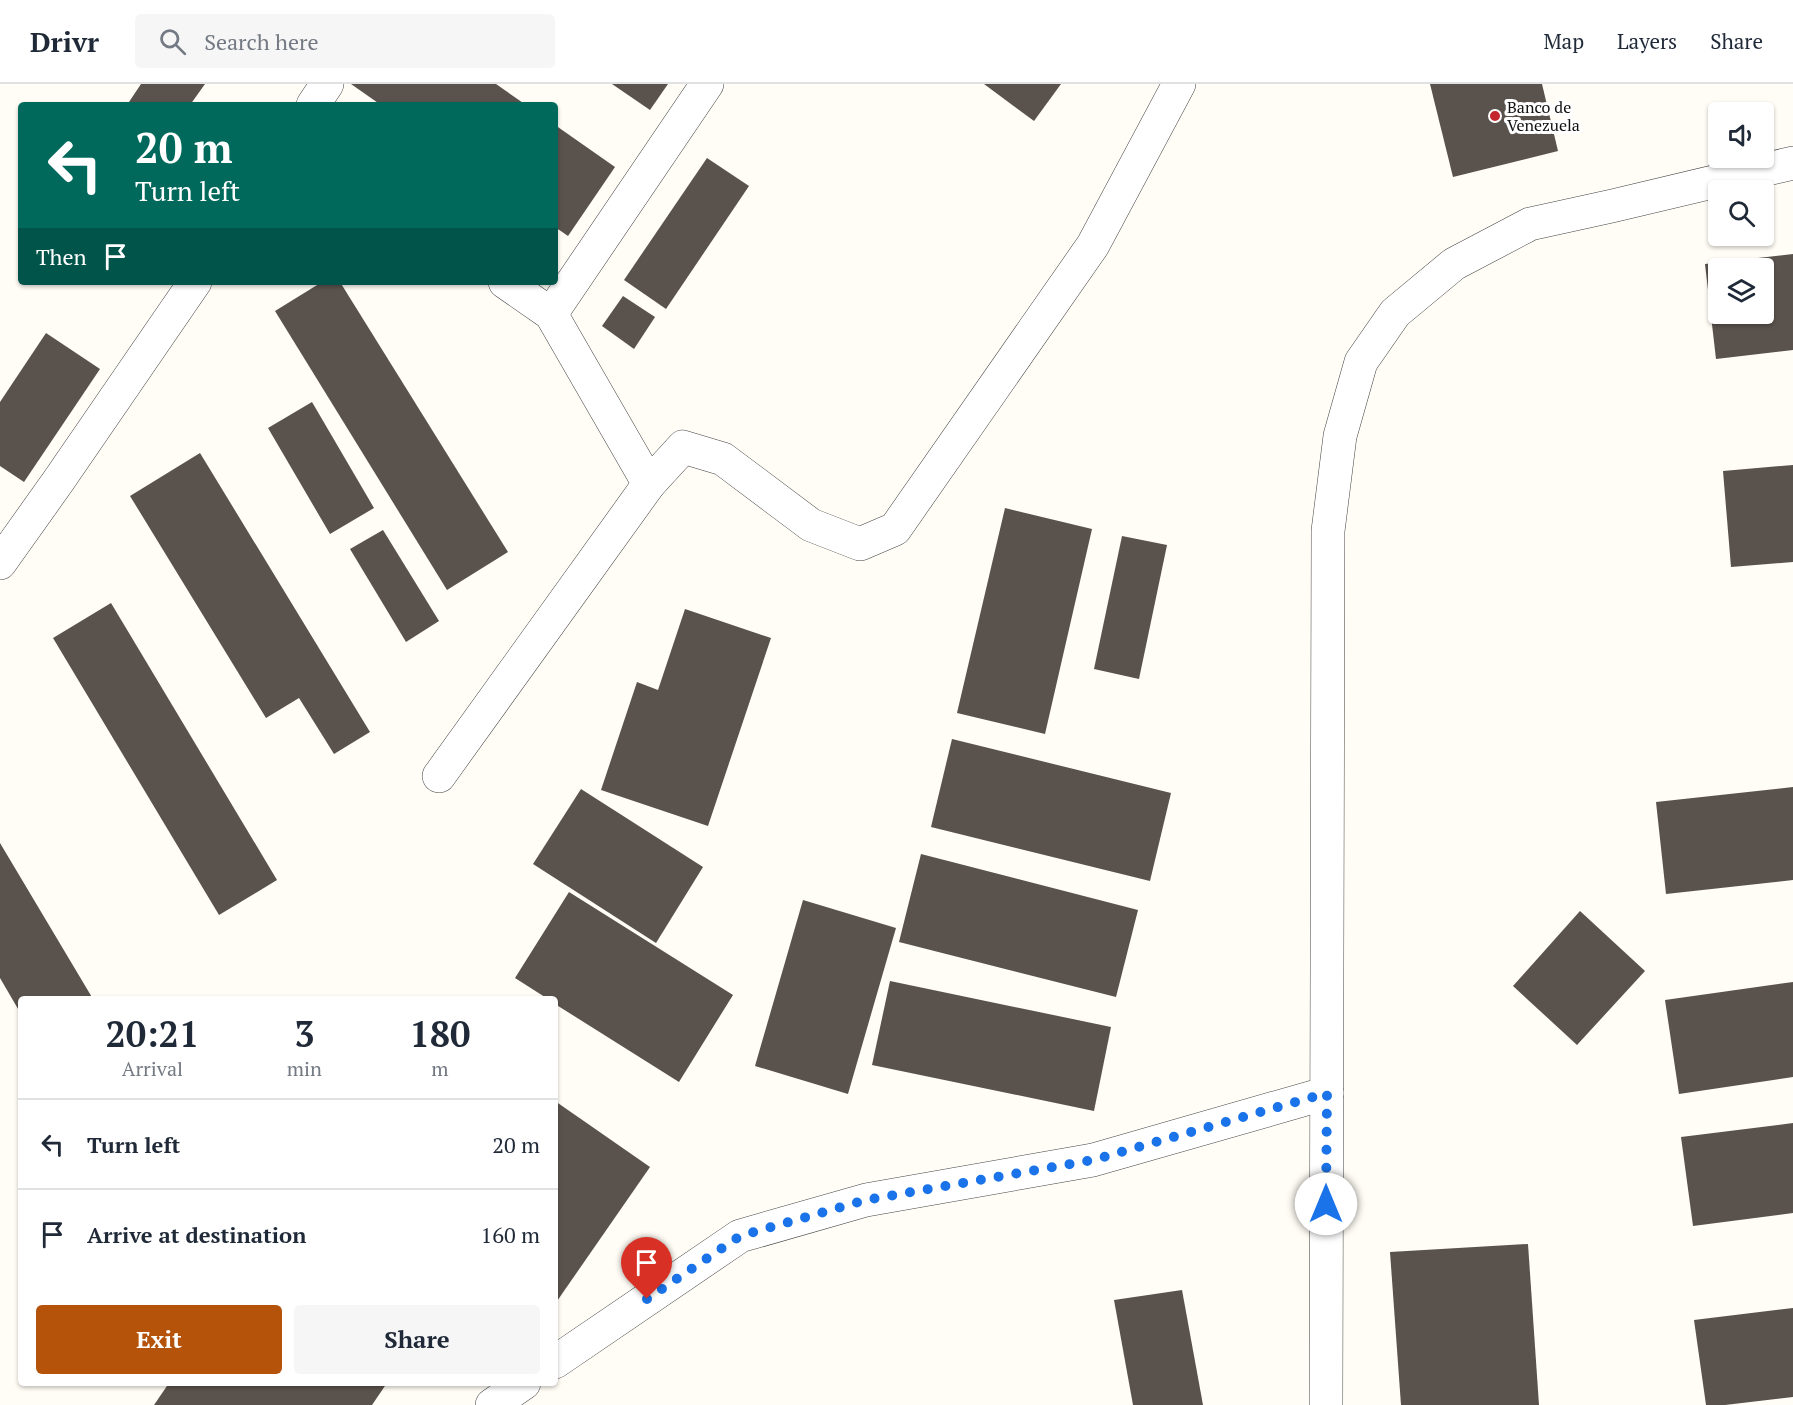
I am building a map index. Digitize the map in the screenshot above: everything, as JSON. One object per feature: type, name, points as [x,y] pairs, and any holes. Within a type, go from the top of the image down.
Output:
[{"type":"street","points":[[315,102],[327,84]]},
{"type":"street","points":[[551,314],[707,84]]},
{"type":"street","points":[[439,776],[649,484],[683,447],[723,459],[811,525],[860,544],[895,529],[1093,245],[1179,84]]},
{"type":"street","points":[[1326,1405],[1328,531],[1340,436],[1362,362],[1395,313],[1454,264],[1530,224],[1793,163]]},
{"type":"street","points":[[0,563],[193,285]]},
{"type":"street","points":[[510,285],[551,314],[649,484]]},
{"type":"street","points":[[558,1360],[740,1236],[866,1200],[1093,1160],[1327,1093]]},
{"type":"street","points":[[492,1405],[520,1386]]},
{"type":"building","points":[[141,84],[205,84],[192,102],[129,102]]},
{"type":"building","points":[[351,84],[496,84],[522,102],[377,102]]},
{"type":"building","points":[[612,84],[668,84],[650,110]]},
{"type":"building","points":[[984,84],[1061,84],[1034,121]]},
{"type":"building","points":[[1430,84],[1542,84],[1558,151],[1453,177]]},
{"type":"building","points":[[558,127],[615,167],[568,236],[558,229]]},
{"type":"building","points":[[707,158],[749,186],[666,309],[624,280]]},
{"type":"building","points":[[1793,254],[1793,350],[1716,359],[1712,324],[1774,324],[1774,258],[1758,258]]},
{"type":"building","points":[[1705,264],[1708,264],[1708,290]]},
{"type":"building","points":[[317,285],[342,285],[508,552],[447,590],[275,311]]},
{"type":"building","points":[[623,296],[655,317],[634,349],[602,326]]},
{"type":"building","points":[[46,333],[100,369],[24,482],[0,466],[0,402]]},
{"type":"building","points":[[312,402],[374,508],[330,534],[268,428]]},
{"type":"building","points":[[200,453],[370,732],[334,754],[299,698],[266,718],[130,496]]},
{"type":"building","points":[[1793,465],[1793,562],[1731,567],[1723,471]]},
{"type":"building","points":[[1005,508],[1092,529],[1045,734],[957,713]]},
{"type":"building","points":[[383,530],[439,621],[406,642],[350,549]]},
{"type":"building","points":[[1122,536],[1167,545],[1139,679],[1094,669]]},
{"type":"building","points":[[111,603],[277,880],[219,915],[53,638]]},
{"type":"building","points":[[685,609],[771,638],[708,826],[601,790],[637,682],[658,690]]},
{"type":"building","points":[[952,739],[1171,793],[1150,881],[931,827]]},
{"type":"building","points":[[1793,787],[1793,880],[1666,894],[1656,802]]},
{"type":"building","points":[[581,789],[703,867],[656,943],[533,864]]},
{"type":"building","points":[[0,843],[91,996],[18,996],[18,1009],[0,978]]},
{"type":"building","points":[[921,854],[1138,910],[1116,997],[899,942]]},
{"type":"building","points":[[569,892],[733,995],[679,1082],[558,1006],[558,996],[543,996],[515,978]]},
{"type":"building","points":[[803,900],[896,928],[848,1094],[755,1066]]},
{"type":"building","points":[[1580,911],[1645,971],[1577,1045],[1513,986]]},
{"type":"building","points":[[890,981],[1111,1027],[1094,1111],[872,1065]]},
{"type":"building","points":[[1793,982],[1793,1077],[1679,1094],[1665,1000]]},
{"type":"building","points":[[558,1103],[650,1167],[558,1300]]},
{"type":"building","points":[[1793,1123],[1793,1213],[1693,1226],[1681,1137]]},
{"type":"building","points":[[1528,1244],[1539,1405],[1401,1405],[1390,1252]]},
{"type":"building","points":[[1182,1290],[1203,1405],[1133,1405],[1114,1300]]},
{"type":"building","points":[[1793,1308],[1793,1397],[1706,1405],[1694,1320]]},
{"type":"building","points":[[167,1386],[385,1386],[372,1405],[154,1405]]},
{"type":"place","name":"Banco de Venezuela","points":[[1495,116]]},
{"type":"route","points":[[647,1299],[740,1236],[866,1200],[1093,1160],[1327,1093],[1326,1204]]}]
